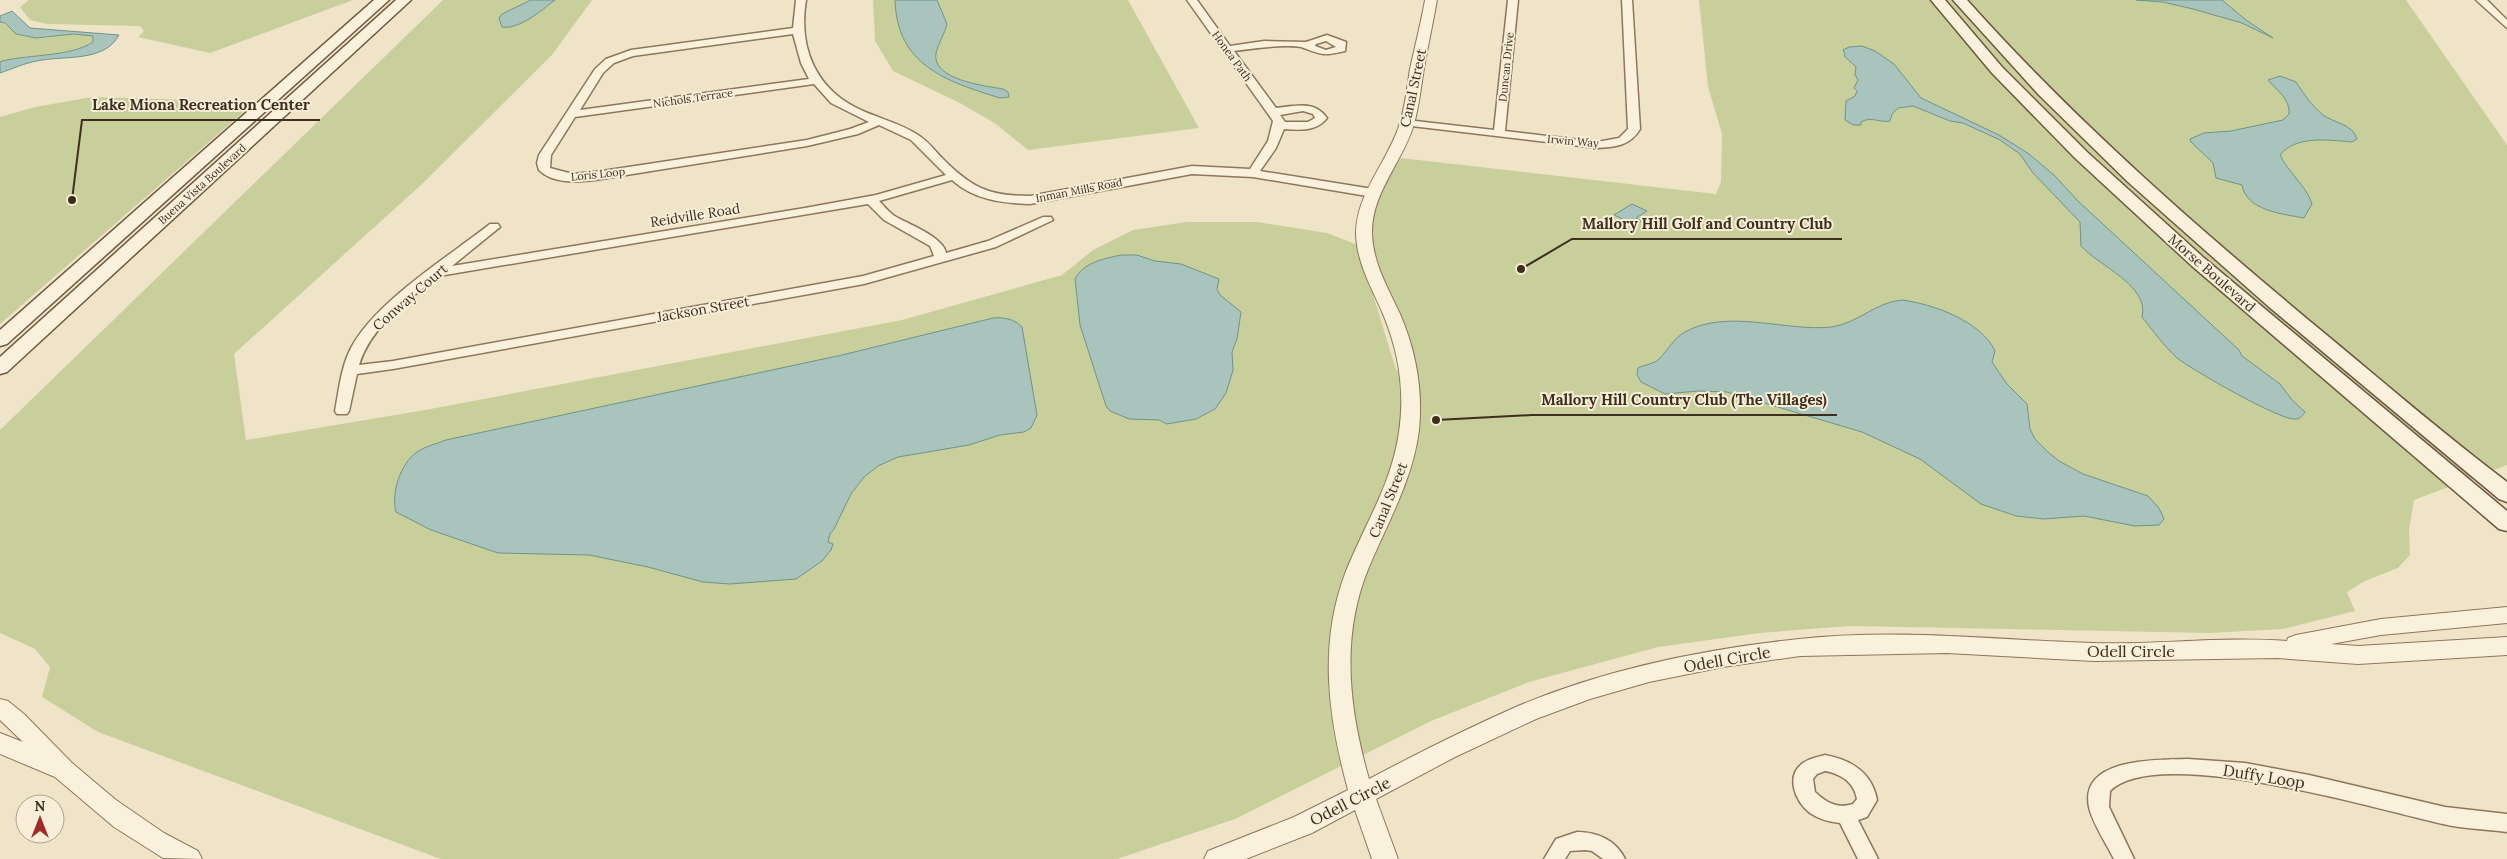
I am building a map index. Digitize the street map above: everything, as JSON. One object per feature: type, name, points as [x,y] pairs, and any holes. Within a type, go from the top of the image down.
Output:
[{"type":"main road","name":"Buena Vista Boulevard","points":[[0,340],[382,0]]},
{"type":"main road","name":"Buena Vista Boulevard","points":[[0,368],[404,0]]},
{"type":"main road","name":"Morse Boulevard","points":[[1938,0],[1997,70],[2081,155],[2198,262],[2507,523]]},
{"type":"main road","name":"Morse Boulevard","points":[[1960,0],[2004,52],[2113,160],[2206,245],[2507,494]]},
{"type":"street","name":"Inman Mills Road","points":[[801,0],[797,30],[803,56],[815,81],[840,105],[914,138],[954,176],[968,188],[979,194],[1020,200],[1050,197],[1156,175],[1192,170],[1253,173],[1373,193]]},
{"type":"street","name":"Honea Path","points":[[1192,0],[1274,112],[1279,125]]},
{"type":"street","name":"Canal Street","points":[[1384,859],[1360,797],[1345,738],[1339,694],[1340,652],[1345,610],[1357,571],[1396,488],[1405,458],[1412,405],[1405,352],[1397,326],[1372,272],[1366,254],[1365,215],[1373,193],[1396,153],[1407,123],[1431,0]]},
{"type":"street","name":"Duncan Drive","points":[[1499,134],[1513,0]]},
{"type":"street","name":"Irwin Way","points":[[1407,123],[1597,145],[1624,140],[1631,135],[1634,129],[1627,0]]},
{"type":"street","points":[[2481,0],[2507,26]]},
{"type":"street","name":"Loris Loop","points":[[797,30],[646,50],[610,61],[599,71],[542,163],[545,170],[554,175],[568,178],[592,176],[807,143],[854,132],[878,122]]},
{"type":"street","points":[[1227,49],[1264,44],[1309,45]]},
{"type":"street","name":"Nichols Terrace","points":[[572,114],[815,81]]},
{"type":"street","points":[[1253,173],[1275,137],[1279,125],[1308,126],[1315,124],[1321,118],[1317,112],[1304,108],[1274,112]]},
{"type":"street","name":"Reidville Road","points":[[438,272],[870,199],[954,176]]},
{"type":"street","points":[[870,199],[888,217],[934,243],[938,248],[941,260]]},
{"type":"street","name":"Jackson Street","points":[[352,370],[393,365],[825,288],[941,260],[992,244],[1047,220]]},
{"type":"street","name":"Conway Court","points":[[342,411],[358,348],[368,334],[397,305],[494,227]]},
{"type":"street","name":"Odell Circle","points":[[2277,649],[2343,633],[2382,627],[2507,615]]},
{"type":"street","name":"Odell Circle","points":[[1217,859],[1303,825],[1447,750],[1528,712],[1595,688],[1723,658],[1800,647],[1870,644],[1947,644],[2104,652],[2277,649],[2358,655],[2507,646]]},
{"type":"street","points":[[0,708],[65,771],[116,816],[167,848],[189,859]]},
{"type":"street","points":[[0,743],[65,771]]},
{"type":"street","name":"Duffy Loop","points":[[2124,859],[2099,807],[2100,788],[2110,778],[2137,769],[2188,767],[2245,771],[2309,783],[2445,816],[2507,823]]},
{"type":"street","points":[[1846,816],[1868,859]]},
{"type":"street","points":[[1554,859],[1563,845],[1581,840],[1599,844],[1615,859]]},
{"type":"green space","points":[[29,0],[353,0],[210,53],[138,37],[144,31],[140,26],[47,24],[30,20],[20,7]]},
{"type":"green space","points":[[443,0],[592,0],[552,55],[421,185],[234,354],[246,440],[425,410],[902,320],[1062,275],[1093,250],[1133,230],[1187,222],[1257,222],[1327,233],[1358,245],[1396,370],[1416,374],[1413,353],[1407,334],[1381,276],[1371,237],[1372,216],[1376,201],[1401,158],[1716,194],[1721,182],[1722,134],[1708,87],[1699,0],[2406,0],[2507,145],[2507,465],[2414,500],[2409,530],[2410,555],[2398,568],[2365,581],[2347,592],[2355,611],[2283,629],[2210,633],[1849,626],[1760,633],[1658,647],[1529,682],[1431,721],[1235,819],[1117,859],[441,859],[98,732],[42,697],[50,667],[35,649],[0,633],[0,430]]},
{"type":"green space","points":[[873,0],[1128,0],[1199,128],[1028,150],[996,124],[960,103],[893,71],[875,41]]},
{"type":"green space","points":[[0,22],[22,36],[41,38],[86,34],[93,36],[93,42],[71,51],[0,62]]},
{"type":"green space","points":[[92,97],[255,102],[0,324],[0,117],[35,107]]},
{"type":"water","points":[[531,0],[555,0],[523,22],[509,27],[502,27],[499,18],[502,14]]},
{"type":"water","points":[[895,0],[937,0],[947,24],[936,53],[937,62],[942,70],[961,80],[1003,89],[1008,92],[1009,97],[1000,98],[961,85],[943,77],[928,67],[915,55],[905,40],[898,22]]},
{"type":"water","points":[[2136,0],[2222,0],[2246,20],[2273,38],[2242,23],[2193,9],[2163,2]]},
{"type":"water","points":[[12,11],[30,28],[119,35],[112,44],[94,54],[37,61],[0,73],[0,62],[2,61],[62,53],[84,47],[93,42],[93,36],[74,34],[36,38],[16,34],[5,23],[0,22],[0,16]]},
{"type":"water","points":[[1862,46],[1875,51],[1894,64],[1921,98],[1999,135],[2029,154],[2055,176],[2078,201],[2239,350],[2242,356],[2280,384],[2292,400],[2305,412],[2300,418],[2287,418],[2256,404],[2177,358],[2142,317],[2142,306],[2131,286],[2081,246],[2080,222],[2033,173],[2020,154],[2000,140],[1963,123],[1950,121],[1913,106],[1898,108],[1892,114],[1890,121],[1865,120],[1861,122],[1861,125],[1853,125],[1845,120],[1846,101],[1855,96],[1857,91],[1854,88],[1858,80],[1855,75],[1856,67],[1844,56],[1843,50],[1849,47]]},
{"type":"water","points":[[2280,76],[2296,82],[2323,115],[2352,130],[2357,139],[2352,142],[2313,140],[2295,144],[2280,155],[2310,198],[2312,204],[2304,218],[2277,213],[2258,206],[2245,194],[2242,185],[2216,178],[2213,163],[2190,139],[2204,133],[2231,131],[2283,120],[2289,114],[2289,108],[2282,95],[2268,80]]},
{"type":"water","points":[[1632,204],[1647,211],[1636,218],[1642,221],[1635,225],[1614,215]]},
{"type":"water","points":[[1121,255],[1137,255],[1155,261],[1181,264],[1219,279],[1217,289],[1220,295],[1241,312],[1237,339],[1232,352],[1233,370],[1226,393],[1215,409],[1196,419],[1167,424],[1159,420],[1129,419],[1110,411],[1106,406],[1080,325],[1075,279],[1089,265]]},
{"type":"water","points":[[1902,300],[1928,305],[1941,310],[1968,323],[1979,331],[1995,351],[1992,362],[2007,384],[2027,404],[2030,429],[2035,439],[2059,461],[2083,474],[2148,496],[2159,508],[2164,519],[2159,525],[2135,526],[2084,516],[2044,519],[2016,516],[1981,504],[1920,459],[1862,432],[1727,392],[1698,391],[1665,394],[1641,382],[1637,375],[1638,368],[1657,361],[1681,335],[1702,325],[1738,321],[1796,327],[1832,327],[1841,325],[1884,304]]},
{"type":"water","points":[[993,318],[1009,319],[1022,327],[1037,415],[1031,428],[1024,432],[1000,435],[969,445],[898,457],[878,466],[864,477],[851,494],[830,534],[828,542],[833,544],[831,550],[822,561],[796,579],[730,584],[703,582],[648,567],[589,555],[498,553],[431,530],[396,512],[396,488],[398,479],[406,464],[420,450],[446,440],[842,355]]},
{"type":"place","name":"Lake Miona Recreation Center","points":[[72,200]]},
{"type":"place","name":"Mallory Hill Golf and Country Club","points":[[1521,269]]},
{"type":"place","name":"Mallory Hill Country Club (The Villages)","points":[[1436,420]]}]
